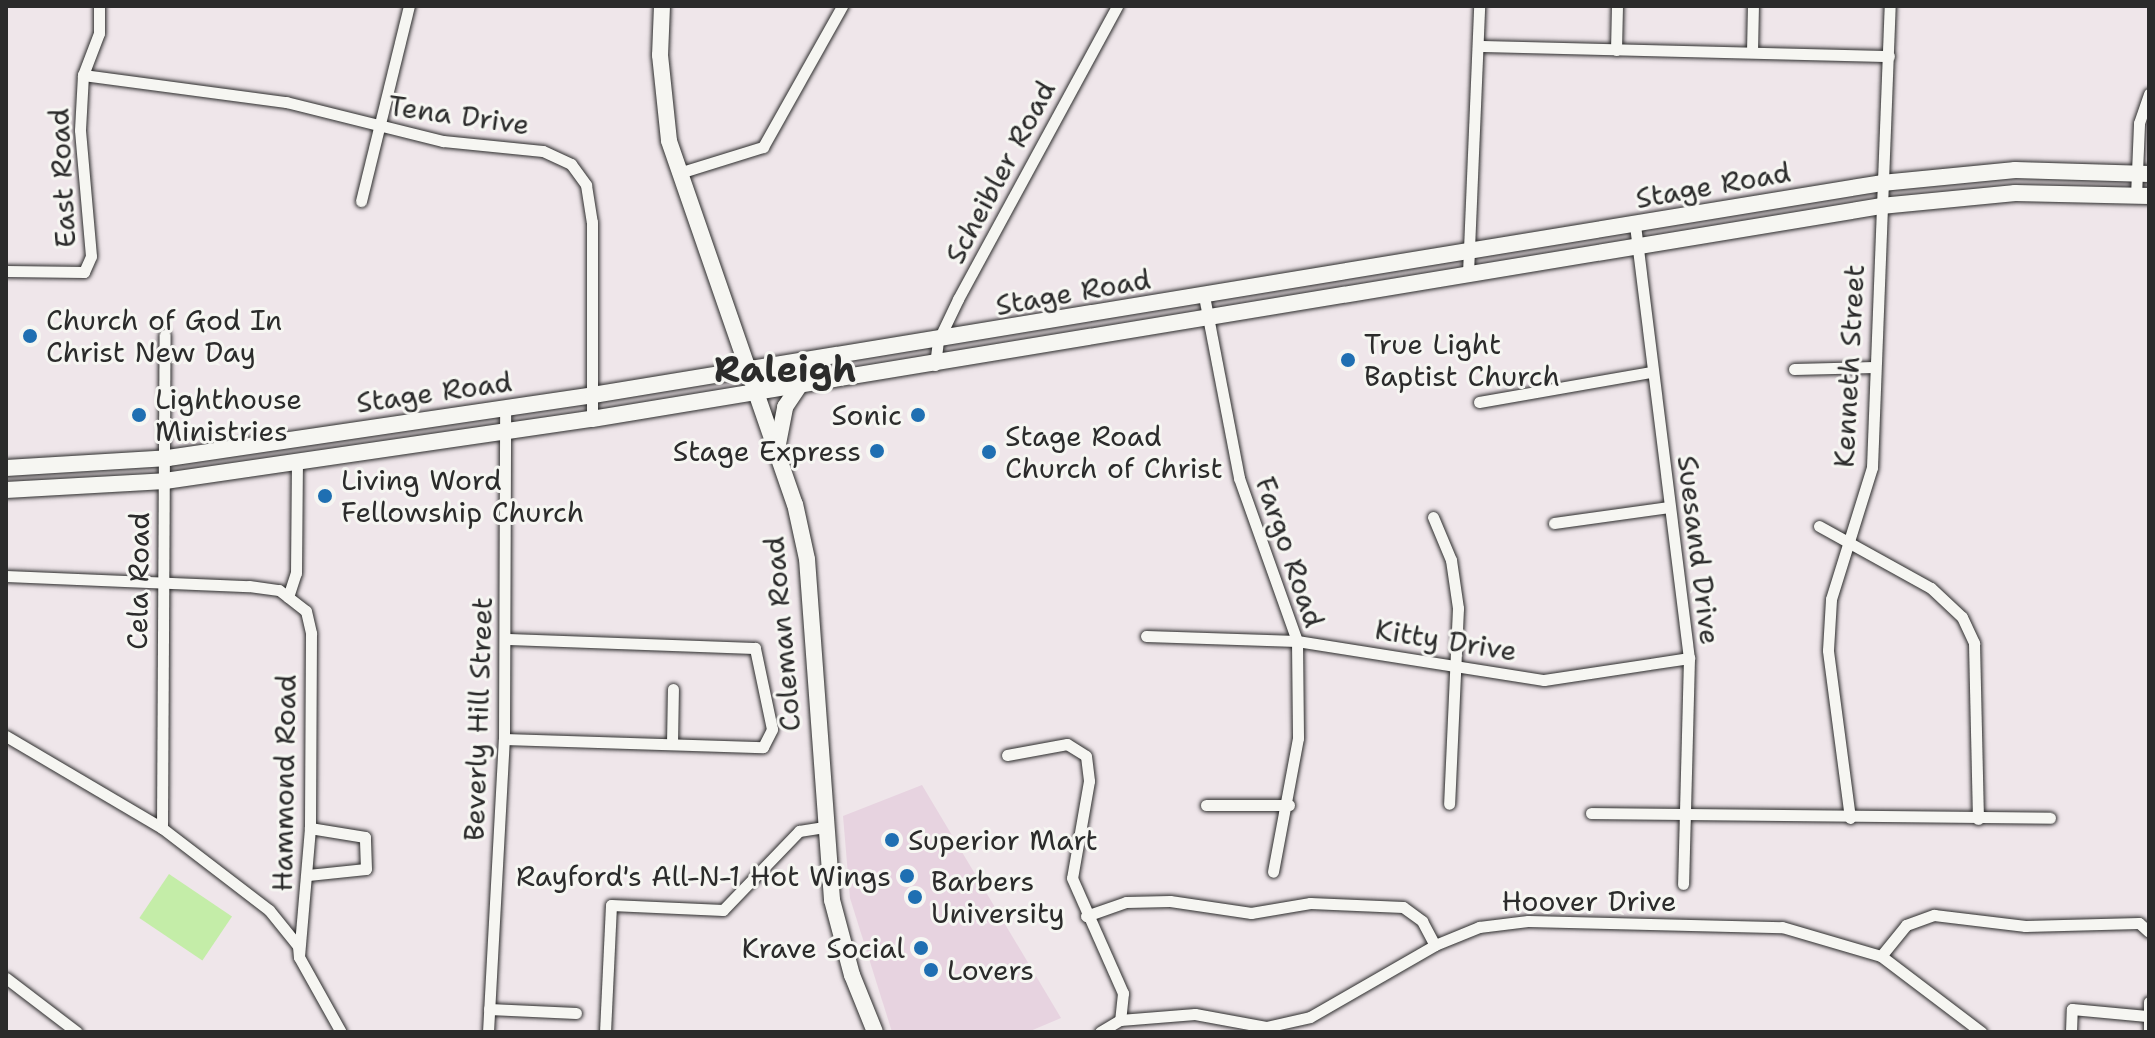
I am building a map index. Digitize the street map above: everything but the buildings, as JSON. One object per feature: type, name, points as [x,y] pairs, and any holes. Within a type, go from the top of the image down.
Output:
[{"type":"main road","name":"Coleman Road","points":[[662,6],[660,55],[667,127],[679,173],[755,392],[778,444],[807,559],[823,827],[832,900],[873,1031]]},
{"type":"main road","name":"Stage Road","points":[[6,468],[166,458],[593,395],[938,341],[1882,183],[2015,170],[2143,173]]},
{"type":"main road","name":"Stage Road","points":[[6,490],[165,481],[507,432],[935,365],[1881,206],[2015,193],[2143,196]]},
{"type":"main road","points":[[778,444],[785,407],[800,385]]},
{"type":"street","name":"East Road","points":[[6,271],[84,272],[91,256],[80,130],[83,75],[99,33],[99,6]]},
{"type":"street","points":[[361,201],[375,128],[409,6]]},
{"type":"street","points":[[679,173],[763,147],[842,6]]},
{"type":"street","name":"Scheibler Road","points":[[935,365],[938,341],[1117,6]]},
{"type":"street","points":[[1468,273],[1479,6]]},
{"type":"street","points":[[1616,50],[1617,6]]},
{"type":"street","points":[[1752,52],[1753,6]]},
{"type":"street","name":"Kenneth Street","points":[[1850,818],[1828,650],[1831,599],[1872,467],[1890,6]]},
{"type":"street","points":[[1478,46],[1889,56]]},
{"type":"street","name":"Tena Drive","points":[[83,75],[286,102],[375,128],[480,147],[543,151],[571,164],[586,185],[592,222],[592,419]]},
{"type":"street","points":[[2143,196],[2139,123],[2149,94]]},
{"type":"street","name":"Suesand Drive","points":[[1635,225],[1689,658],[1688,811],[1683,884]]},
{"type":"street","name":"Fargo Road","points":[[1204,296],[1239,478],[1297,641],[1298,738],[1289,805],[1273,872]]},
{"type":"street","name":"Cela Road","points":[[162,828],[160,584],[166,458],[165,335]]},
{"type":"street","points":[[1794,369],[1874,367]]},
{"type":"street","points":[[1479,402],[1651,372]]},
{"type":"street","name":"Beverly Hill Street","points":[[488,1032],[507,639],[505,407]]},
{"type":"street","points":[[6,576],[249,586],[279,590],[288,597],[296,573],[297,462]]},
{"type":"street","points":[[1554,523],[1669,507]]},
{"type":"street","points":[[1433,517],[1451,560],[1458,608],[1449,804]]},
{"type":"street","points":[[1819,526],[1850,540],[1931,588],[1962,617],[1974,643],[1978,819]]},
{"type":"street","name":"Hammond Road","points":[[288,597],[306,611],[311,633],[310,828],[299,957]]},
{"type":"street","name":"Kitty Drive","points":[[1146,636],[1297,641],[1544,680],[1689,658]]},
{"type":"street","points":[[504,739],[763,747],[772,729],[755,648],[507,639]]},
{"type":"street","points":[[672,744],[673,689]]},
{"type":"street","points":[[6,736],[162,828],[269,910],[298,946],[299,957],[341,1032]]},
{"type":"street","points":[[1007,755],[1067,744],[1086,756],[1089,781],[1072,878],[1086,916],[1123,993],[1120,1020]]},
{"type":"street","points":[[1206,805],[1289,805]]},
{"type":"street","points":[[1591,813],[1688,811],[1850,818],[2050,818]]},
{"type":"street","points":[[605,1032],[611,905],[723,910],[799,831],[823,827]]},
{"type":"street","points":[[308,875],[366,869],[365,837],[310,828]]},
{"type":"street","points":[[1086,916],[1126,902],[1170,901],[1251,913],[1310,903],[1403,907],[1422,921],[1435,945]]},
{"type":"street","points":[[1881,956],[1906,925],[1934,915],[2025,926],[2139,923],[2149,932]]},
{"type":"street","name":"Hoover Drive","points":[[1100,1032],[1120,1020],[1195,1014],[1266,1027],[1296,1020],[1435,945],[1479,927],[1560,921],[1782,927],[1881,956],[1925,984],[1981,1032]]},
{"type":"street","points":[[6,978],[77,1032]]},
{"type":"street","points":[[2149,1002],[2149,1029]]},
{"type":"street","points":[[489,1009],[576,1013]]},
{"type":"street","points":[[2071,1032],[2072,1009],[2147,1016]]},
{"type":"shaded area","points":[[922,785],[1061,1018],[1028,1032],[892,1032],[850,898],[843,816]]},
{"type":"green space","points":[[169,874],[232,916],[202,960],[139,918]]},
{"type":"place","name":"Church of God In Christ New Day","points":[[30,336]]},
{"type":"place","name":"True Light Baptist Church","points":[[1348,360]]},
{"type":"place","name":"Lighthouse Ministries","points":[[139,415]]},
{"type":"place","name":"Sonic","points":[[918,415]]},
{"type":"place","name":"Stage Express","points":[[877,451]]},
{"type":"place","name":"Stage Road Church of Christ","points":[[989,452]]},
{"type":"place","name":"Living Word Fellowship Church","points":[[325,496]]},
{"type":"place","name":"Superior Mart","points":[[892,840]]},
{"type":"place","name":"Rayford's All-N-1 Hot Wings","points":[[907,876]]},
{"type":"place","name":"Barbers University","points":[[915,897]]},
{"type":"place","name":"Krave Social","points":[[921,948]]},
{"type":"place","name":"Lovers","points":[[931,970]]},
{"type":"district","name":"Raleigh","points":[[785,370]]}]
